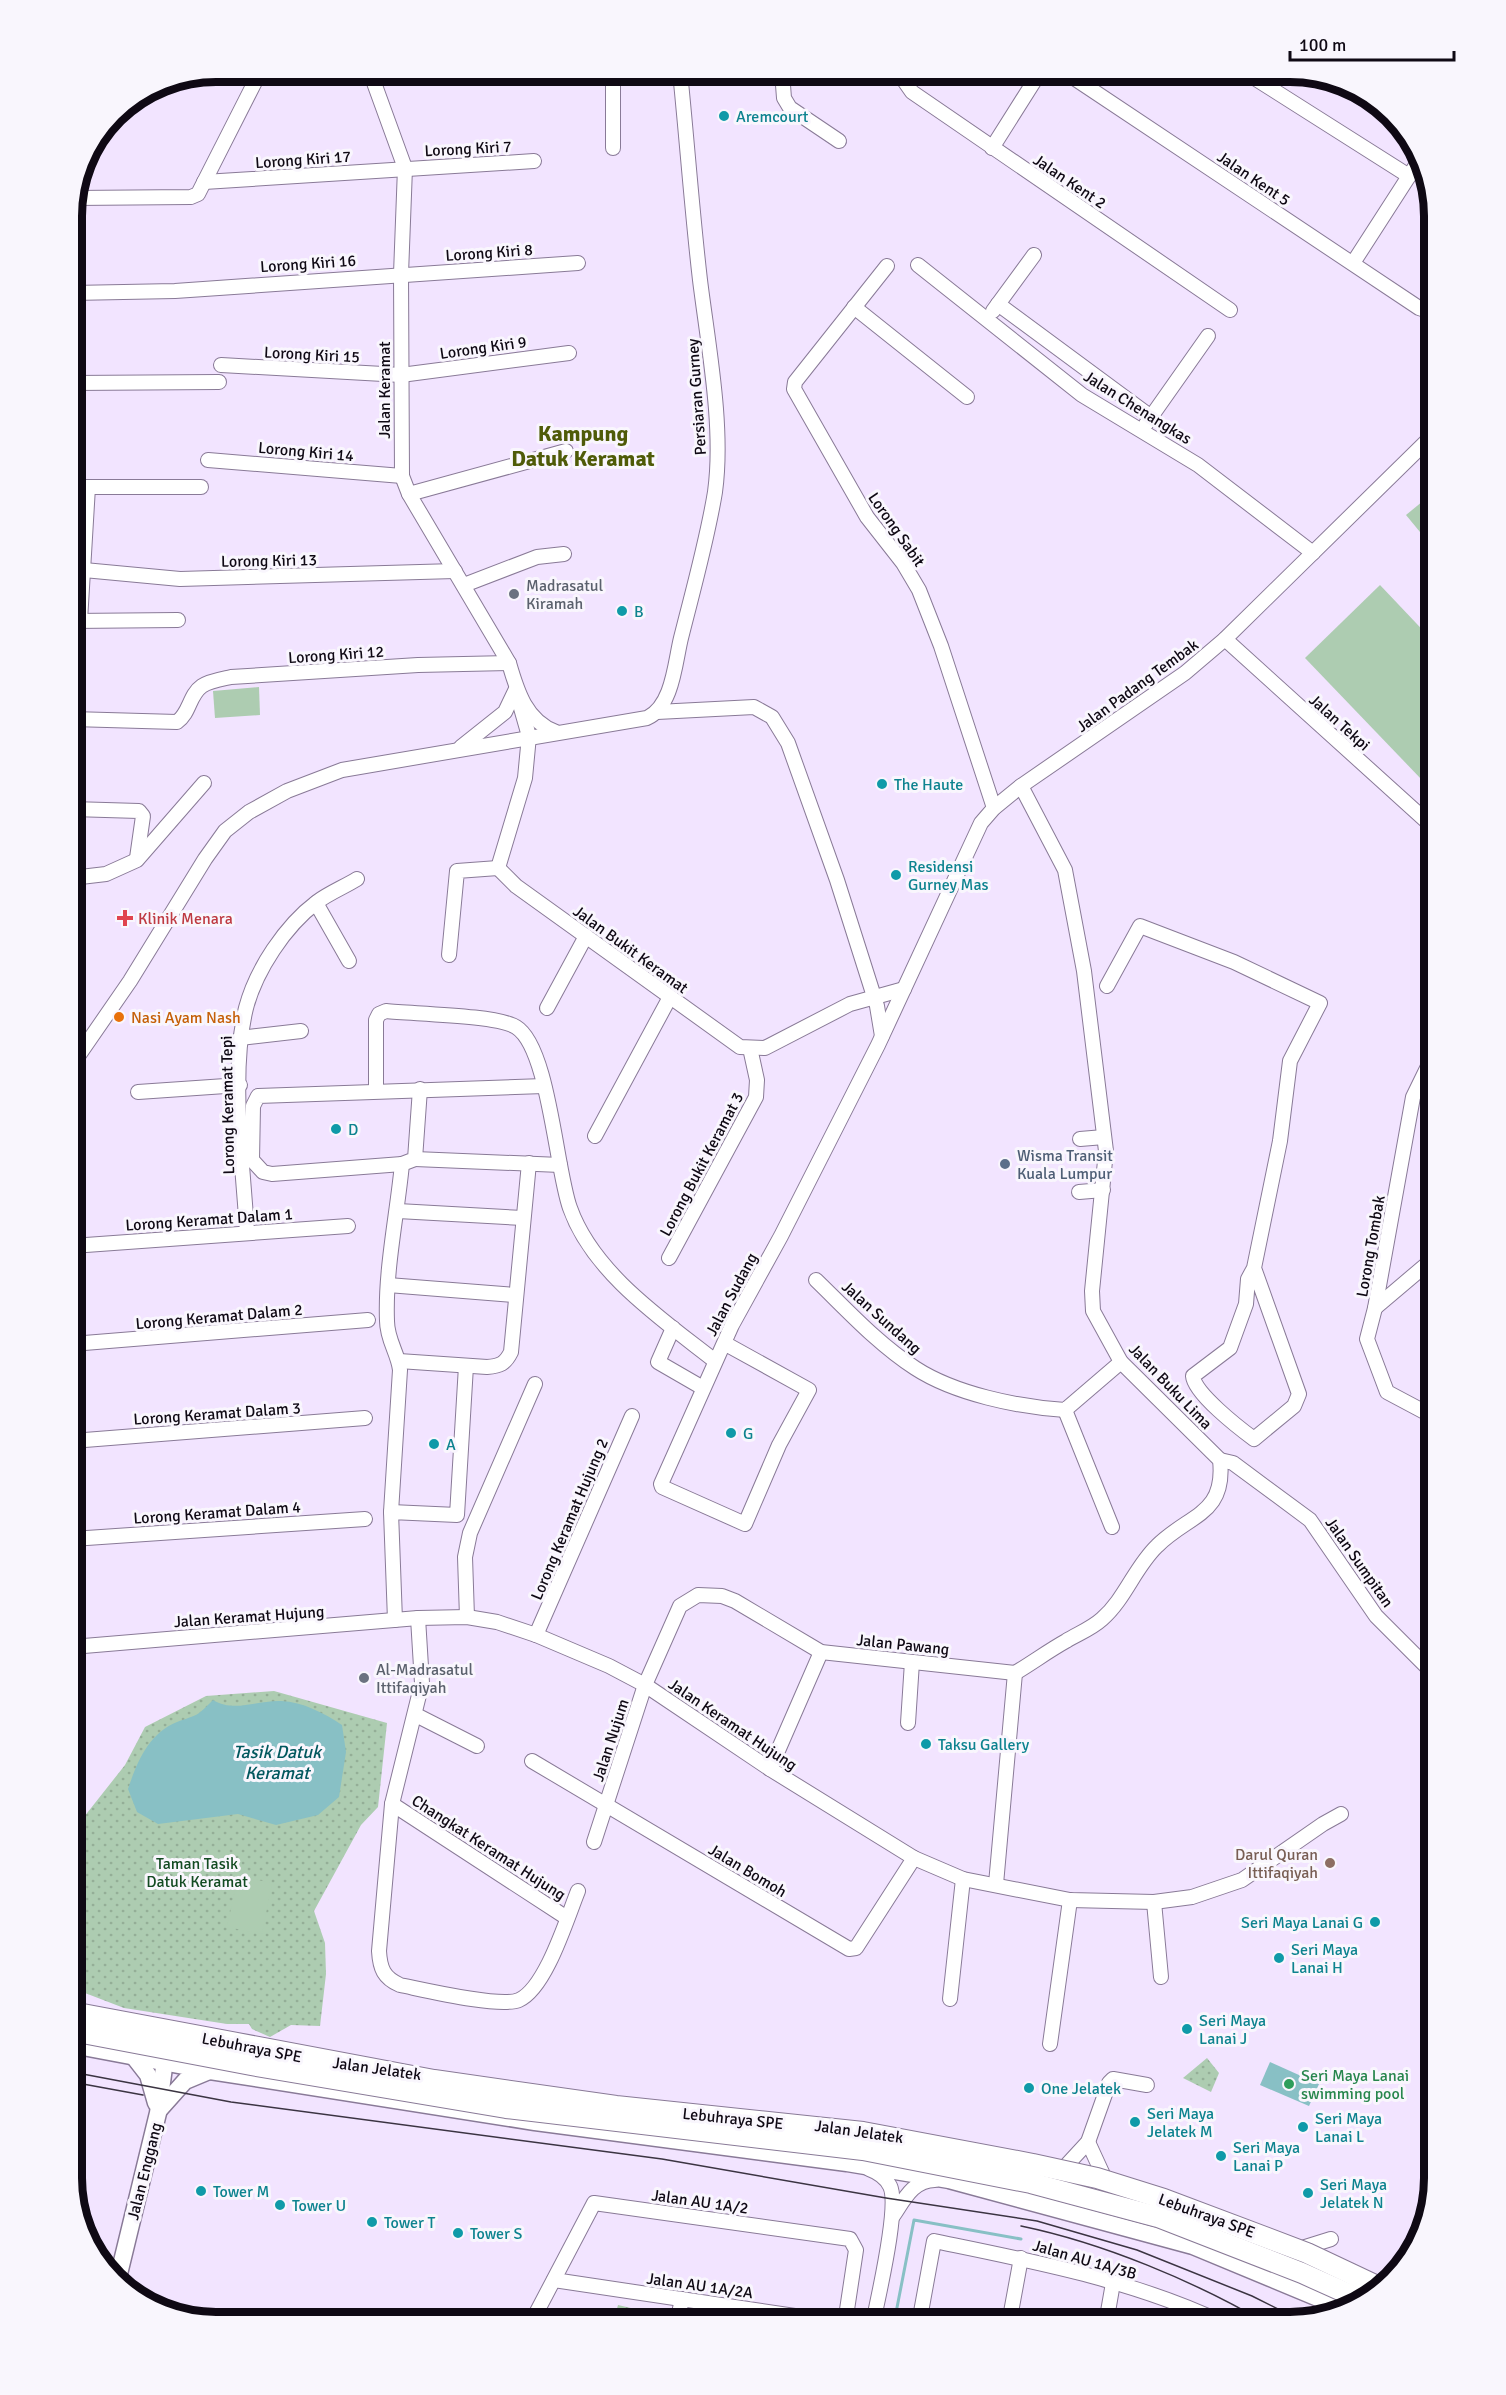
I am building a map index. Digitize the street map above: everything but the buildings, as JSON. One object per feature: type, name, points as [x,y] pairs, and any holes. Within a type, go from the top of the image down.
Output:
[{"type":"highway","name":"Lebuhraya SPE","points":[[82,2014],[434,2080],[616,2106],[863,2132],[1033,2164],[1097,2178],[1164,2199],[1306,2253],[1372,2284]]},
{"type":"highway","name":"Lebuhraya SPE","points":[[82,2033],[506,2108],[863,2150],[1031,2182],[1158,2217],[1302,2273],[1354,2296]]},
{"type":"main road","points":[[82,2010],[98,2025]]},
{"type":"main road","name":"Jalan Jelatek","points":[[82,2021],[592,2099],[877,2133],[1064,2168],[1105,2179],[1239,2226],[1372,2284]]},
{"type":"main road","points":[[147,2033],[163,2045],[166,2063]]},
{"type":"main road","name":"Jalan Jelatek","points":[[82,2047],[210,2071],[546,2123],[847,2163],[949,2180],[1193,2246],[1334,2305]]},
{"type":"main road","points":[[134,2057],[152,2085],[158,2113]]},
{"type":"main road","name":"Jalan Enggang","points":[[120,2271],[158,2113],[166,2063]]},
{"type":"main road","points":[[158,2113],[185,2081],[210,2071]]},
{"type":"main road","points":[[877,2133],[883,2156],[896,2170]]},
{"type":"street","points":[[84,198],[190,197],[198,194],[255,82]]},
{"type":"street","name":"Jalan Keramat","points":[[371,82],[405,168],[401,274],[402,476],[409,494],[509,663],[516,689],[537,723],[556,732]]},
{"type":"street","points":[[613,82],[613,148]]},
{"type":"street","name":"Persiaran Gurney","points":[[657,712],[667,693],[688,608],[715,491],[717,462],[711,352],[700,281],[681,82]]},
{"type":"street","points":[[783,83],[784,98],[790,108],[839,141]]},
{"type":"street","name":"Jalan Kent 2","points":[[906,83],[912,92],[1230,310]]},
{"type":"street","points":[[992,148],[1033,83]]},
{"type":"street","name":"Jalan Kent 5","points":[[1081,83],[1353,263],[1424,304]]},
{"type":"street","points":[[1262,83],[1409,176]]},
{"type":"street","name":"Lorong Kiri 7","points":[[405,168],[534,161]]},
{"type":"street","name":"Lorong Kiri 17","points":[[204,182],[405,168]]},
{"type":"street","points":[[1353,263],[1414,168]]},
{"type":"street","points":[[987,319],[1034,255]]},
{"type":"street","name":"Lorong Kiri 8","points":[[401,274],[578,263]]},
{"type":"street","name":"Jalan Chenangkas","points":[[918,265],[1082,395],[1167,444],[1232,489],[1313,553]]},
{"type":"street","name":"Lorong Sabit","points":[[887,266],[795,382],[794,389],[867,517],[903,563],[919,590],[941,646],[994,808]]},
{"type":"street","name":"Lorong Kiri 16","points":[[83,293],[175,291],[401,274]]},
{"type":"street","points":[[998,304],[1151,417]]},
{"type":"street","points":[[854,308],[967,397]]},
{"type":"street","points":[[1141,430],[1208,336]]},
{"type":"street","name":"Lorong Kiri 9","points":[[401,375],[569,353]]},
{"type":"street","name":"Lorong Kiri 15","points":[[221,365],[401,375]]},
{"type":"street","points":[[83,383],[219,382]]},
{"type":"street","name":"Jalan Padang Tembak","points":[[904,989],[981,823],[994,808],[1021,786],[1175,680],[1225,639],[1313,553],[1364,499],[1424,443]]},
{"type":"street","points":[[409,494],[566,451]]},
{"type":"street","name":"Lorong Kiri 14","points":[[208,460],[402,476]]},
{"type":"street","points":[[83,487],[201,487]]},
{"type":"street","points":[[83,578],[88,487]]},
{"type":"street","points":[[464,585],[537,557],[564,554]]},
{"type":"street","name":"Lorong Kiri 13","points":[[84,570],[180,579],[455,571]]},
{"type":"street","points":[[83,621],[178,620]]},
{"type":"street","name":"Jalan Tekpi","points":[[1225,639],[1424,819]]},
{"type":"street","name":"Lorong Kiri 12","points":[[83,719],[177,722],[185,716],[195,693],[203,684],[231,677],[418,665],[509,663]]},
{"type":"street","points":[[449,955],[457,871],[498,868],[525,778],[530,736],[516,689]]},
{"type":"street","points":[[458,748],[505,712],[516,689]]},
{"type":"street","points":[[83,1050],[130,981],[225,831],[249,812],[287,791],[342,770],[458,748],[647,718],[657,712],[754,707],[772,717],[788,743],[822,837],[874,997],[882,1036]]},
{"type":"street","points":[[83,877],[106,874],[137,860],[204,783]]},
{"type":"street","name":"Jalan Buku Lima","points":[[1021,786],[1065,870],[1084,971],[1106,1151],[1092,1292],[1093,1311],[1121,1362],[1220,1460]]},
{"type":"street","points":[[83,809],[139,811],[143,816],[137,860]]},
{"type":"street","name":"Jalan Bukit Keramat","points":[[498,868],[516,886],[670,997],[740,1047],[750,1048]]},
{"type":"street","name":"Lorong Keramat Tepi","points":[[247,1232],[240,1038],[247,1005],[265,966],[291,926],[316,903],[357,879]]},
{"type":"street","points":[[316,903],[349,961]]},
{"type":"street","points":[[1107,986],[1140,927],[1234,962],[1320,1003],[1290,1061],[1278,1153],[1254,1268],[1248,1280],[1246,1304],[1230,1348],[1193,1376],[1193,1382],[1212,1403],[1254,1439],[1294,1406],[1299,1394],[1254,1268]]},
{"type":"street","points":[[547,1008],[586,936]]},
{"type":"street","points":[[750,1048],[765,1048],[850,1004],[904,989]]},
{"type":"street","name":"Jalan Sudang","points":[[724,1343],[809,1390],[779,1445],[748,1521],[744,1524],[662,1487],[724,1343],[904,989]]},
{"type":"street","points":[[595,1136],[670,997]]},
{"type":"street","points":[[375,1091],[376,1020],[379,1014],[386,1011],[491,1019],[516,1027],[530,1040],[552,1113],[560,1165],[570,1208],[586,1239],[614,1275],[652,1313],[716,1360]]},
{"type":"street","points":[[240,1038],[301,1031]]},
{"type":"street","name":"Lorong Bukit Keramat 3","points":[[669,1258],[756,1097],[757,1080],[750,1048]]},
{"type":"street","name":"Lorong Tombak","points":[[1424,1074],[1413,1096],[1376,1308],[1367,1339],[1387,1392],[1424,1412]]},
{"type":"street","points":[[138,1092],[240,1085]]},
{"type":"street","points":[[544,1086],[258,1096],[253,1106],[252,1160],[263,1172],[272,1174],[409,1162],[560,1165]]},
{"type":"street","points":[[395,1620],[391,1512],[399,1361],[388,1338],[388,1285],[398,1211],[409,1162],[420,1089]]},
{"type":"street","points":[[1080,1139],[1104,1137]]},
{"type":"street","points":[[399,1361],[499,1366],[506,1361],[511,1352],[529,1163]]},
{"type":"street","points":[[1079,1192],[1102,1190]]},
{"type":"street","points":[[398,1211],[523,1218]]},
{"type":"street","name":"Lorong Keramat Dalam 1","points":[[82,1245],[348,1226]]},
{"type":"street","points":[[1376,1308],[1424,1267]]},
{"type":"street","name":"Jalan Sundang","points":[[816,1280],[875,1337],[917,1370],[976,1395],[1065,1410]]},
{"type":"street","points":[[388,1285],[515,1295]]},
{"type":"street","name":"Lorong Keramat Dalam 2","points":[[82,1343],[368,1320]]},
{"type":"street","points":[[673,1328],[658,1362],[703,1388]]},
{"type":"street","points":[[1112,1527],[1065,1410],[1121,1362]]},
{"type":"street","points":[[391,1512],[457,1515],[465,1366]]},
{"type":"street","points":[[467,1617],[465,1557],[470,1533],[535,1384]]},
{"type":"street","name":"Lorong Keramat Hujung 2","points":[[536,1635],[632,1416]]},
{"type":"street","name":"Lorong Keramat Dalam 3","points":[[82,1440],[365,1418]]},
{"type":"street","points":[[996,1884],[1015,1673],[1101,1620],[1159,1543],[1206,1512],[1216,1499],[1220,1487],[1220,1460]]},
{"type":"street","name":"Jalan Sumpitan","points":[[1220,1460],[1233,1462],[1310,1520],[1376,1616],[1424,1664]]},
{"type":"street","name":"Lorong Keramat Dalam 4","points":[[82,1538],[365,1519]]},
{"type":"street","name":"Jalan Pawang","points":[[645,1685],[681,1606],[698,1595],[722,1596],[735,1600],[820,1652],[1015,1673]]},
{"type":"street","name":"Jalan Keramat Hujung","points":[[82,1646],[418,1618],[467,1617],[497,1622],[536,1635],[609,1666],[645,1685],[770,1769],[914,1858],[963,1879],[1070,1900],[1154,1902],[1192,1897],[1242,1880],[1341,1814]]},
{"type":"street","points":[[418,1618],[422,1671],[416,1715],[392,1804],[379,1951],[383,1973],[390,1981],[400,1985],[498,2002],[520,1999],[539,1980],[578,1891]]},
{"type":"street","points":[[770,1769],[820,1652]]},
{"type":"street","points":[[908,1723],[912,1662]]},
{"type":"street","name":"Jalan Nujum","points":[[594,1842],[645,1685]]},
{"type":"street","points":[[416,1715],[477,1746]]},
{"type":"street","name":"Jalan Bomoh","points":[[532,1761],[849,1948],[856,1947],[914,1858]]},
{"type":"street","name":"Changkat Keramat Hujung","points":[[392,1804],[567,1918]]},
{"type":"street","points":[[950,2000],[963,1879]]},
{"type":"street","points":[[1050,2044],[1070,1900]]},
{"type":"street","points":[[1154,1902],[1161,1977]]},
{"type":"street","points":[[1064,2168],[1089,2138],[1109,2083],[1113,2079],[1148,2085]]},
{"type":"street","points":[[1089,2138],[1105,2179]]},
{"type":"street","points":[[847,2163],[875,2171],[890,2185],[893,2195],[892,2217],[875,2312]]},
{"type":"street","points":[[892,2217],[912,2189],[920,2182],[949,2180]]},
{"type":"street","name":"Jalan AU 1A/2","points":[[537,2312],[594,2203],[850,2240],[856,2250],[846,2312]]},
{"type":"street","points":[[1293,2249],[1319,2245],[1331,2239],[1330,2264]]},
{"type":"street","name":"Jalan AU 1A/3B","points":[[921,2312],[934,2241],[1021,2258],[1113,2283],[1199,2312]]},
{"type":"street","points":[[1011,2312],[1021,2258]]},
{"type":"street","name":"Jalan AU 1A/2A","points":[[554,2280],[682,2299],[740,2312]]},
{"type":"street","points":[[1108,2312],[1113,2283]]},
{"type":"street","points":[[679,2312],[682,2299]]},
{"type":"green space","points":[[1424,500],[1424,537],[1406,515]]},
{"type":"green space","points":[[1380,585],[1424,631],[1423,781],[1305,658]]},
{"type":"green space","points":[[259,687],[260,715],[215,718],[213,691]]},
{"type":"green space","name":"Taman Tasik Datuk Keramat","points":[[274,1691],[387,1723],[378,1807],[361,1825],[314,1911],[325,1943],[326,1974],[320,2026],[291,2025],[270,2037],[252,2029],[249,2024],[227,2024],[124,2008],[85,1993],[82,1985],[82,1819],[125,1765],[145,1727],[206,1696]]},
{"type":"green space","points":[[238,1876],[272,1883],[262,1934],[227,1927]]},
{"type":"green space","points":[[1207,2058],[1219,2073],[1211,2092],[1183,2078]]},
{"type":"green space","points":[[618,2305],[648,2312],[616,2312]]},
{"type":"water","name":"Tasik Datuk Keramat","points":[[213,1700],[229,1706],[272,1701],[297,1703],[328,1716],[342,1725],[346,1752],[339,1797],[318,1815],[276,1825],[238,1814],[158,1824],[137,1812],[128,1789],[145,1750],[167,1727],[197,1714]]},
{"type":"water","name":"Seri Maya Lanai swimming pool","points":[[1270,2062],[1319,2084],[1309,2106],[1260,2085]]},
{"type":"waterway","points":[[896,2312],[914,2220],[1021,2239]]},
{"type":"tram line","points":[[82,2074],[231,2102],[662,2159],[886,2198],[1037,2221],[1137,2250],[1252,2296],[1284,2312]]},
{"type":"tram line","points":[[82,2084],[143,2095]]},
{"type":"tram line","points":[[1021,2226],[1084,2242],[1116,2253],[1178,2278],[1247,2312]]},
{"type":"place","name":"Aremcourt","points":[[724,116]]},
{"type":"place","name":"Madrasatul Kiramah","points":[[514,594]]},
{"type":"place","name":"B","points":[[622,611]]},
{"type":"place","name":"The Haute","points":[[882,784]]},
{"type":"place","name":"Residensi Gurney Mas","points":[[896,875]]},
{"type":"place","name":"Klinik Menara","points":[[125,918]]},
{"type":"place","name":"Nasi Ayam Nash","points":[[119,1017]]},
{"type":"place","name":"D","points":[[336,1129]]},
{"type":"place","name":"Wisma Transit Kuala Lumpur","points":[[1005,1164]]},
{"type":"place","name":"G","points":[[731,1433]]},
{"type":"place","name":"A","points":[[434,1444]]},
{"type":"place","name":"Al-Madrasatul Ittifaqiyah","points":[[364,1678]]},
{"type":"place","name":"Taksu Gallery","points":[[926,1744]]},
{"type":"place","name":"Darul Quran Ittifaqiyah","points":[[1330,1863]]},
{"type":"place","name":"Seri Maya Lanai G","points":[[1375,1922]]},
{"type":"place","name":"Seri Maya Lanai H","points":[[1279,1958]]},
{"type":"place","name":"Seri Maya Lanai J","points":[[1187,2029]]},
{"type":"place","name":"Seri Maya Lanai swimming pool","points":[[1289,2084]]},
{"type":"place","name":"One Jelatek","points":[[1029,2088]]},
{"type":"place","name":"Seri Maya Jelatek M","points":[[1135,2122]]},
{"type":"place","name":"Seri Maya Lanai L","points":[[1303,2127]]},
{"type":"place","name":"Seri Maya Lanai P","points":[[1221,2156]]},
{"type":"place","name":"Tower M","points":[[201,2191]]},
{"type":"place","name":"Seri Maya Jelatek N","points":[[1308,2193]]},
{"type":"place","name":"Tower U","points":[[280,2205]]},
{"type":"place","name":"Tower T","points":[[372,2222]]},
{"type":"place","name":"Tower S","points":[[458,2233]]},
{"type":"district","name":"Kampung Datuk Keramat","points":[[583,446]]}]
